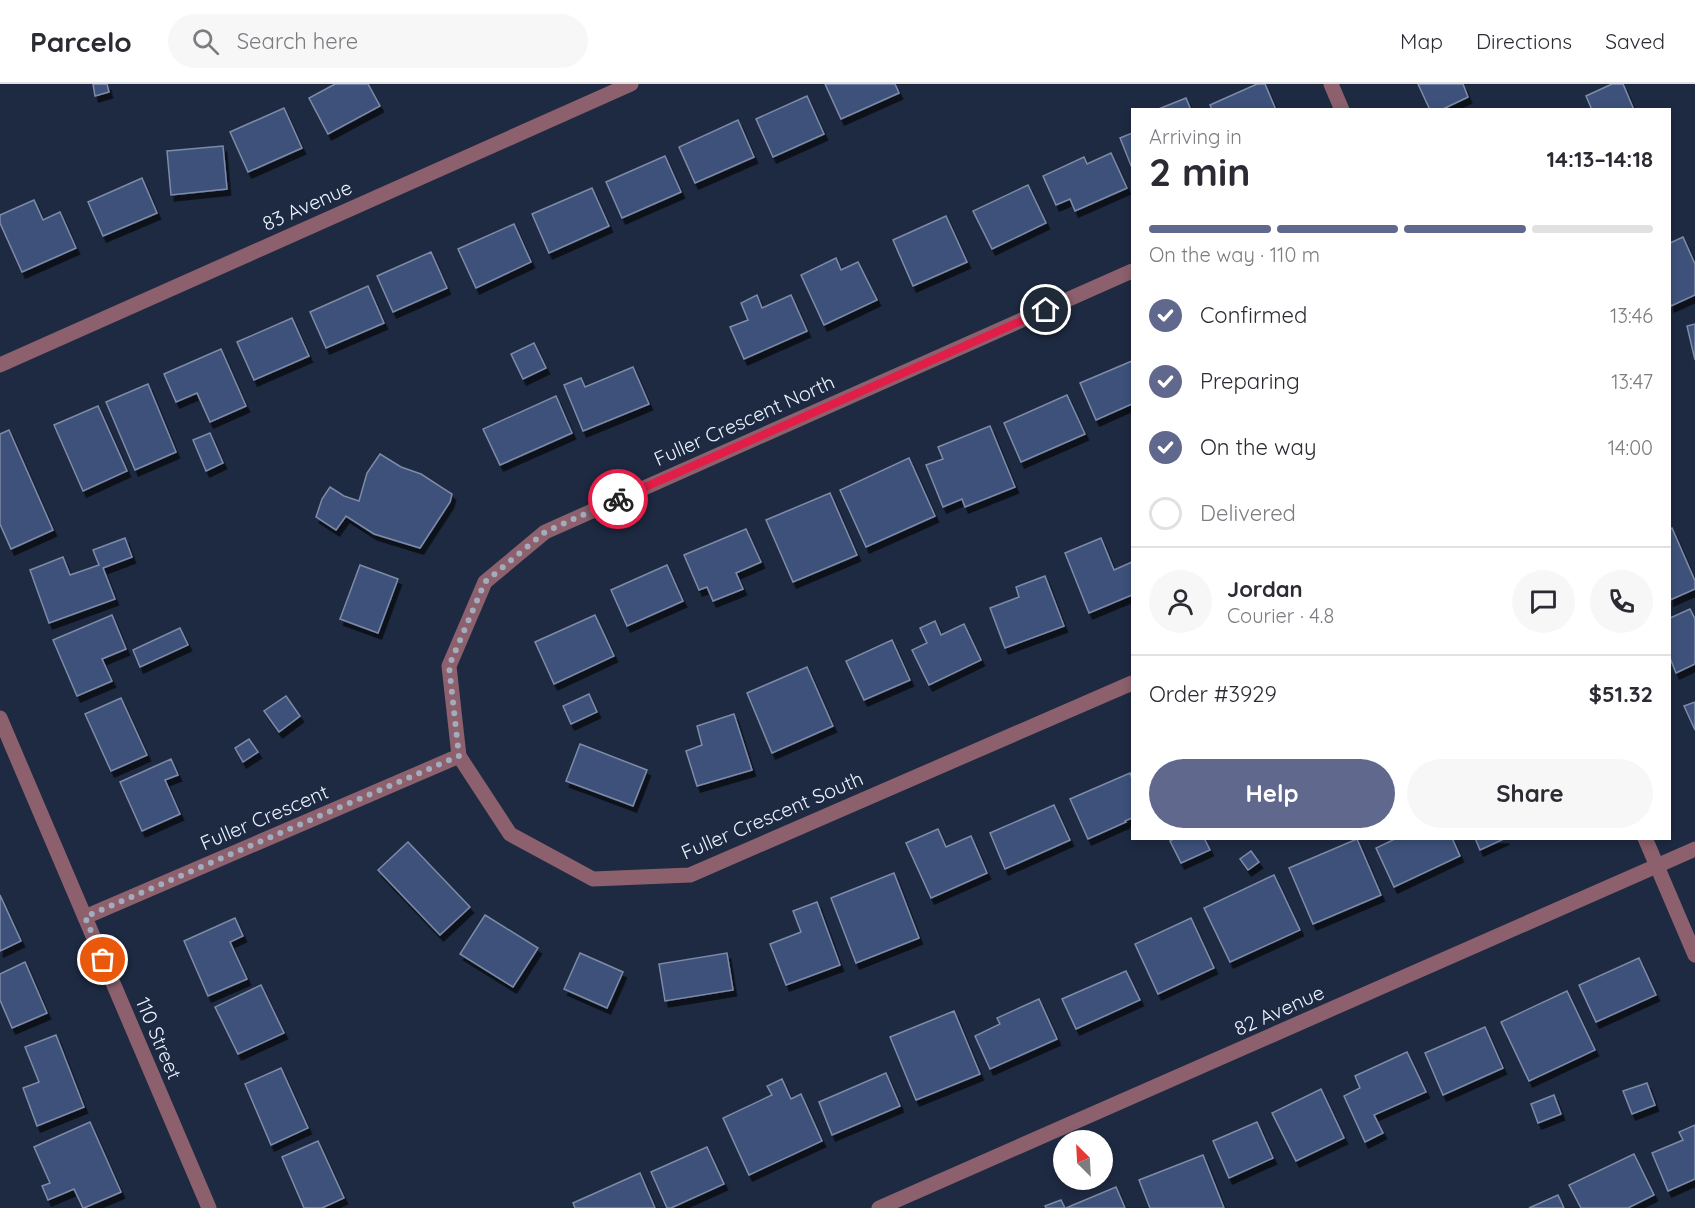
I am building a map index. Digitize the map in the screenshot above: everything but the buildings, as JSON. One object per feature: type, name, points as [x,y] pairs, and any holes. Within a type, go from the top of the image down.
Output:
[{"type":"street","name":"83 Avenue","points":[[0,365],[631,84]]},
{"type":"street","points":[[1331,84],[1341,108]]},
{"type":"street","name":"Fuller Crescent North","points":[[459,756],[449,666],[485,582],[545,532],[1131,271]]},
{"type":"street","name":"Fuller Crescent South","points":[[459,756],[510,834],[593,879],[690,875],[1131,683]]},
{"type":"street","name":"110 Street","points":[[0,718],[209,1208]]},
{"type":"street","name":"Fuller Crescent","points":[[85,917],[459,756]]},
{"type":"street","points":[[1646,840],[1695,955]]},
{"type":"street","name":"82 Avenue","points":[[879,1208],[1695,849]]},
{"type":"way so far","points":[[103,960],[85,917],[459,756],[449,666],[485,582],[545,532],[618,499]]},
{"type":"route","points":[[618,499],[1046,310]]}]
